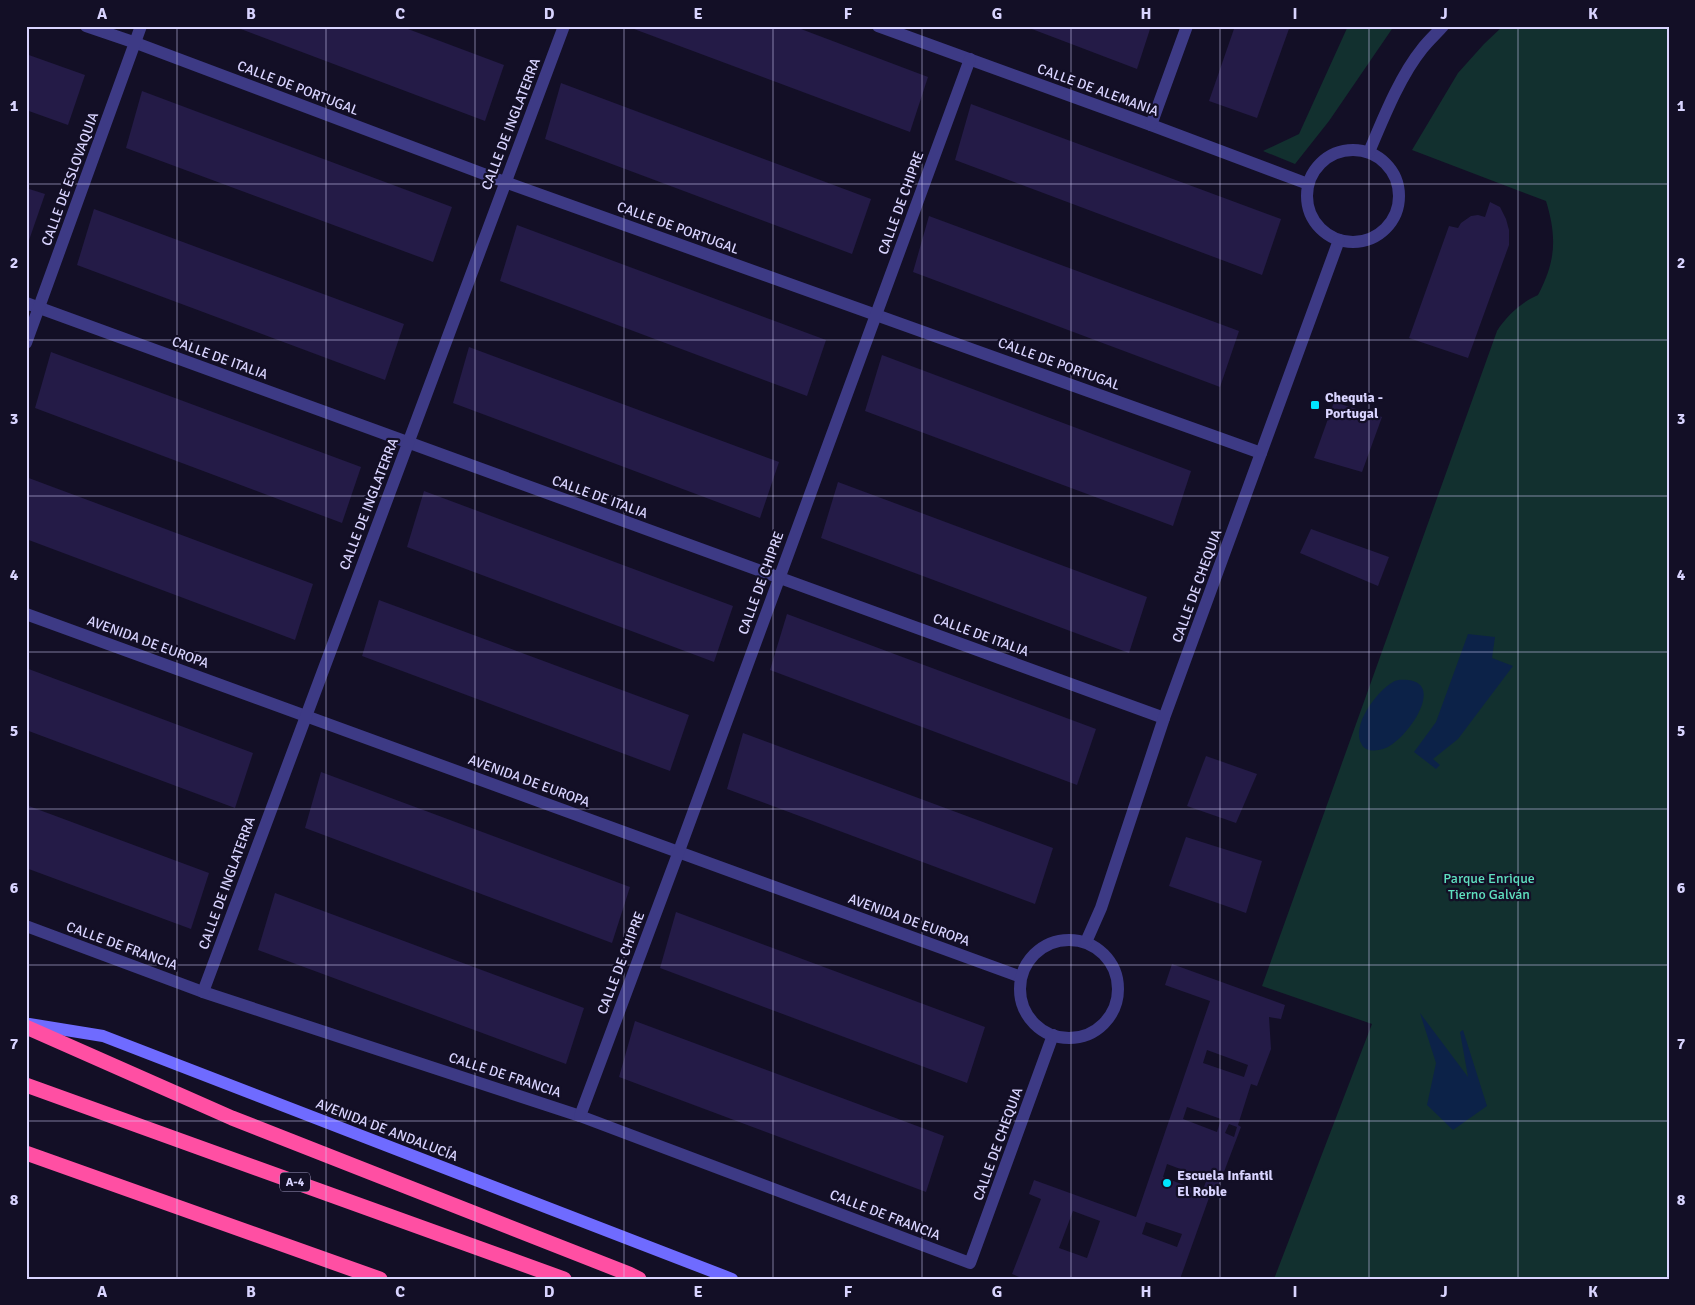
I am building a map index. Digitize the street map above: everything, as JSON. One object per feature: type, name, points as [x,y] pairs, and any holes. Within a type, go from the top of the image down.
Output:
[{"type":"highway","points":[[26,1026],[232,1118],[639,1279]]},
{"type":"highway","name":"A-4","points":[[26,1085],[564,1279]]},
{"type":"highway","points":[[26,1153],[380,1279]]},
{"type":"street","name":"CALLE DE PORTUGAL","points":[[86,26],[136,43],[505,182],[1261,453]]},
{"type":"street","name":"CALLE DE ESLOVAQUIA","points":[[26,343],[141,26]]},
{"type":"street","name":"CALLE DE INGLATERRA","points":[[203,992],[564,26]]},
{"type":"street","name":"CALLE DE ALEMANIA","points":[[878,26],[1152,124],[1308,184]]},
{"type":"street","points":[[1152,124],[1187,26]]},
{"type":"street","points":[[1370,152],[1381,124],[1408,69],[1422,48],[1443,26]]},
{"type":"street","name":"CALLE DE CHIPRE","points":[[580,1116],[970,59]]},
{"type":"street","points":[[1354,149],[1370,152],[1383,160],[1394,172],[1399,187],[1399,203],[1394,218],[1384,230],[1370,239],[1354,242],[1339,240],[1326,234],[1312,218],[1306,198],[1308,184],[1314,170],[1325,158],[1339,151],[1354,149]]},
{"type":"street","name":"CALLE DE CHEQUIA","points":[[1086,942],[1100,908],[1164,718],[1339,240]]},
{"type":"street","name":"CALLE DE ITALIA","points":[[26,303],[1164,718]]},
{"type":"street","name":"AVENIDA DE EUROPA","points":[[26,614],[1020,977]]},
{"type":"street","name":"CALLE DE FRANCIA","points":[[26,926],[203,992],[580,1116],[970,1263]]},
{"type":"street","points":[[1059,940],[1086,942],[1103,954],[1115,971],[1118,985],[1117,998],[1112,1012],[1104,1023],[1093,1032],[1080,1037],[1066,1038],[1053,1036],[1040,1029],[1029,1019],[1023,1006],[1020,992],[1020,977],[1026,964],[1035,953],[1046,945],[1059,940]]},
{"type":"street","name":"AVENIDA DE ANDALUCÍA","points":[[26,1026],[103,1036],[732,1279]]},
{"type":"street","name":"CALLE DE CHEQUIA","points":[[970,1263],[1053,1036]]},
{"type":"green space","points":[[1348,26],[1394,26],[1329,121],[1295,164],[1263,151],[1299,134]]},
{"type":"green space","name":"Parque Enrique Tierno Galván","points":[[1503,26],[1669,26],[1669,1279],[1274,1279],[1372,1024],[1262,986],[1497,331],[1515,310],[1526,301],[1538,295],[1551,260],[1553,249],[1552,226],[1546,201],[1412,150],[1458,73]]},
{"type":"water","points":[[1468,634],[1495,637],[1492,658],[1513,666],[1458,739],[1433,759],[1440,765],[1436,769],[1414,752],[1436,722]]},
{"type":"water","points":[[1408,680],[1419,684],[1424,692],[1423,702],[1418,714],[1401,737],[1392,745],[1377,750],[1366,749],[1359,737],[1362,719],[1367,710],[1380,693],[1393,682]]},
{"type":"water","points":[[1420,1013],[1468,1077],[1460,1032],[1463,1030],[1487,1106],[1453,1130],[1427,1105],[1436,1063]]},
{"type":"building","points":[[233,26],[400,26],[504,65],[485,121]]},
{"type":"building","points":[[626,26],[793,26],[928,77],[910,132]]},
{"type":"building","points":[[1024,26],[1151,26],[1137,69]]},
{"type":"building","points":[[1235,26],[1290,26],[1257,118],[1209,101]]},
{"type":"building","points":[[26,54],[85,75],[68,125],[26,110]]},
{"type":"building","points":[[561,83],[871,199],[852,254],[545,139]]},
{"type":"building","points":[[142,91],[452,207],[433,262],[126,148]]},
{"type":"building","points":[[971,104],[1281,219],[1262,275],[955,160]]},
{"type":"building","points":[[26,188],[45,194],[27,246],[26,246]]},
{"type":"building","points":[[1490,202],[1500,207],[1506,219],[1509,230],[1509,245],[1468,358],[1409,338],[1449,226],[1458,228],[1461,223],[1471,216],[1485,217]]},
{"type":"building","points":[[94,209],[404,324],[385,380],[77,265]]},
{"type":"building","points":[[929,216],[1239,331],[1220,387],[913,272]]},
{"type":"building","points":[[517,225],[826,340],[807,396],[500,281]]},
{"type":"building","points":[[469,347],[779,462],[760,518],[453,403]]},
{"type":"building","points":[[51,352],[361,467],[342,523],[35,408]]},
{"type":"building","points":[[882,355],[1191,471],[1173,526],[865,411]]},
{"type":"building","points":[[1334,402],[1382,417],[1362,472],[1314,458]]},
{"type":"building","points":[[26,477],[313,584],[295,640],[26,539]]},
{"type":"building","points":[[838,482],[1147,597],[1129,653],[821,538]]},
{"type":"building","points":[[424,491],[733,606],[714,662],[407,547]]},
{"type":"building","points":[[1311,529],[1389,557],[1378,586],[1300,553]]},
{"type":"building","points":[[379,600],[689,715],[670,771],[362,656]]},
{"type":"building","points":[[787,614],[1096,729],[1077,785],[770,670]]},
{"type":"building","points":[[26,668],[253,753],[235,808],[26,730]]},
{"type":"building","points":[[743,733],[1053,848],[1035,904],[727,789]]},
{"type":"building","points":[[1206,756],[1257,774],[1236,823],[1187,806]]},
{"type":"building","points":[[321,772],[630,887],[612,943],[305,828]]},
{"type":"building","points":[[26,805],[209,873],[191,929],[26,868]]},
{"type":"building","points":[[1186,837],[1262,861],[1246,913],[1169,886]]},
{"type":"building","points":[[275,893],[584,1008],[566,1064],[258,950]]},
{"type":"building","points":[[676,912],[985,1027],[967,1083],[660,968]]},
{"type":"building","points":[[1172,964],[1285,1005],[1281,1019],[1269,1017],[1271,1049],[1257,1086],[1251,1084],[1238,1125],[1241,1127],[1219,1185],[1210,1195],[1180,1279],[1024,1279],[1012,1274],[1041,1199],[1029,1194],[1034,1180],[1136,1217],[1210,1001],[1165,985]],"holes":[[[1207,1050],[1248,1065],[1244,1077],[1203,1063]],[[1187,1107],[1221,1119],[1217,1132],[1183,1119]],[[1229,1124],[1237,1127],[1234,1137],[1225,1133]],[[1167,1164],[1207,1179],[1202,1192],[1163,1177]],[[1073,1211],[1100,1221],[1087,1258],[1059,1248]],[[1146,1222],[1182,1234],[1177,1247],[1142,1234]]]},
{"type":"building","points":[[635,1021],[944,1136],[926,1192],[619,1077]]},
{"type":"place","name":"Chequia - Portugal","points":[[1315,405]]},
{"type":"place","name":"Escuela Infantil El Roble","points":[[1167,1183]]}]
